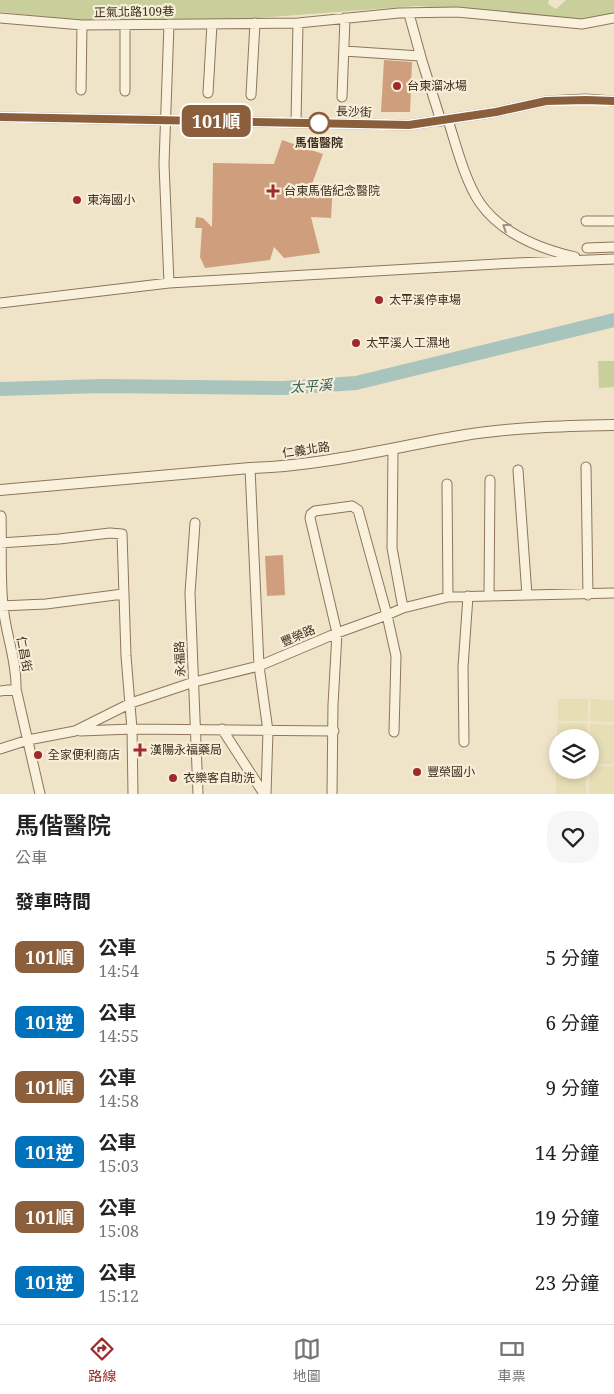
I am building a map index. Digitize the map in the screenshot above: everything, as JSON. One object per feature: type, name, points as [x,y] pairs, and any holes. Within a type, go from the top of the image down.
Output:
[{"type":"street","name":"正氣北路109巷","points":[[0,18],[82,25],[125,25],[298,23],[399,13],[458,12],[582,24],[614,18]]},
{"type":"street","points":[[409,14],[420,56],[444,120],[481,205],[500,224],[536,246],[588,260]]},
{"type":"street","points":[[342,97],[345,18]]},
{"type":"street","points":[[251,95],[255,23]]},
{"type":"street","points":[[296,122],[298,23]]},
{"type":"street","points":[[169,24],[164,120],[165,190],[170,283]]},
{"type":"street","points":[[208,93],[212,24]]},
{"type":"street","points":[[81,90],[82,25]]},
{"type":"street","points":[[125,25],[125,91]]},
{"type":"street","points":[[344,51],[420,56]]},
{"type":"street","name":"長沙街","points":[[0,117],[409,125],[496,112],[546,101],[614,101]]},
{"type":"street","points":[[586,221],[614,220]]},
{"type":"street","points":[[586,248],[614,247]]},
{"type":"street","points":[[0,303],[170,283],[614,259]]},
{"type":"street","name":"仁義北路","points":[[0,490],[250,468],[283,467],[503,430],[614,425]]},
{"type":"street","points":[[393,450],[392,548],[403,608]]},
{"type":"street","points":[[586,467],[588,594]]},
{"type":"street","points":[[250,468],[260,666],[268,731],[265,794]]},
{"type":"street","points":[[518,470],[527,595]]},
{"type":"street","points":[[489,595],[490,480]]},
{"type":"street","points":[[447,484],[448,597]]},
{"type":"street","points":[[332,794],[337,633],[310,518],[311,514],[315,511],[352,506],[358,510],[388,615],[396,656],[394,732]]},
{"type":"street","name":"仁昌街","points":[[1,516],[1,606],[16,674],[16,689],[40,794]]},
{"type":"street","name":"永福路","points":[[196,523],[190,593],[198,794]]},
{"type":"street","points":[[1,543],[59,540],[110,533],[122,534],[122,594],[131,703],[133,794]]},
{"type":"street","name":"豐榮路","points":[[0,749],[28,740],[75,731],[131,703],[194,682],[260,666],[337,633],[403,608],[448,597],[614,593]]},
{"type":"street","points":[[1,606],[46,604],[122,594]]},
{"type":"street","points":[[464,742],[463,667],[468,596]]},
{"type":"street","points":[[0,692],[16,689]]},
{"type":"street","points":[[75,731],[222,729],[334,731]]},
{"type":"street","points":[[222,729],[265,794]]},
{"type":"shaded area","points":[[558,699],[588,699],[588,721],[558,721]]},
{"type":"shaded area","points":[[591,699],[614,700],[614,722],[590,721]]},
{"type":"shaded area","points":[[557,723],[588,723],[588,729],[557,729]]},
{"type":"shaded area","points":[[590,724],[614,725],[614,764],[599,764],[599,729],[590,729]]},
{"type":"shaded area","points":[[599,766],[614,767],[614,794],[589,794],[590,779],[599,779]]},
{"type":"shaded area","points":[[556,779],[586,779],[586,794],[556,794]]},
{"type":"green space","points":[[0,0],[549,0],[548,4],[556,9],[566,0],[614,0],[614,14],[594,20],[417,6],[245,19],[77,20],[0,12]]},
{"type":"green space","points":[[598,361],[614,361],[614,387],[599,388]]},
{"type":"building","name":"台東溜冰場","points":[[384,60],[412,62],[410,112],[381,112]]},
{"type":"building","points":[[282,140],[323,154],[312,184],[333,184],[331,218],[311,217],[320,253],[284,258],[274,247],[270,260],[205,268],[200,257],[202,228],[195,228],[196,217],[203,218],[212,227],[213,163],[274,164]]},
{"type":"building","points":[[283,555],[285,595],[267,596],[265,556]]},
{"type":"waterway","name":"太平溪","points":[[0,389],[102,386],[283,388],[356,383],[614,320]]},
{"type":"bus line","name":"101順","points":[[0,117],[409,125],[496,112],[546,101],[614,101]]},
{"type":"place","name":"台東溜冰場","points":[[397,86]]},
{"type":"place","name":"馬偕醫院","points":[[319,123]]},
{"type":"place","name":"台東馬偕紀念醫院","points":[[273,191]]},
{"type":"place","name":"東海國小","points":[[77,200]]},
{"type":"place","name":"太平溪停車場","points":[[379,300]]},
{"type":"place","name":"太平溪人工濕地","points":[[356,343]]},
{"type":"place","name":"漢陽永福藥局","points":[[140,750]]},
{"type":"place","name":"全家便利商店","points":[[38,755]]},
{"type":"place","name":"豐榮國小","points":[[417,772]]},
{"type":"place","name":"衣樂客自助洗","points":[[173,778]]}]
